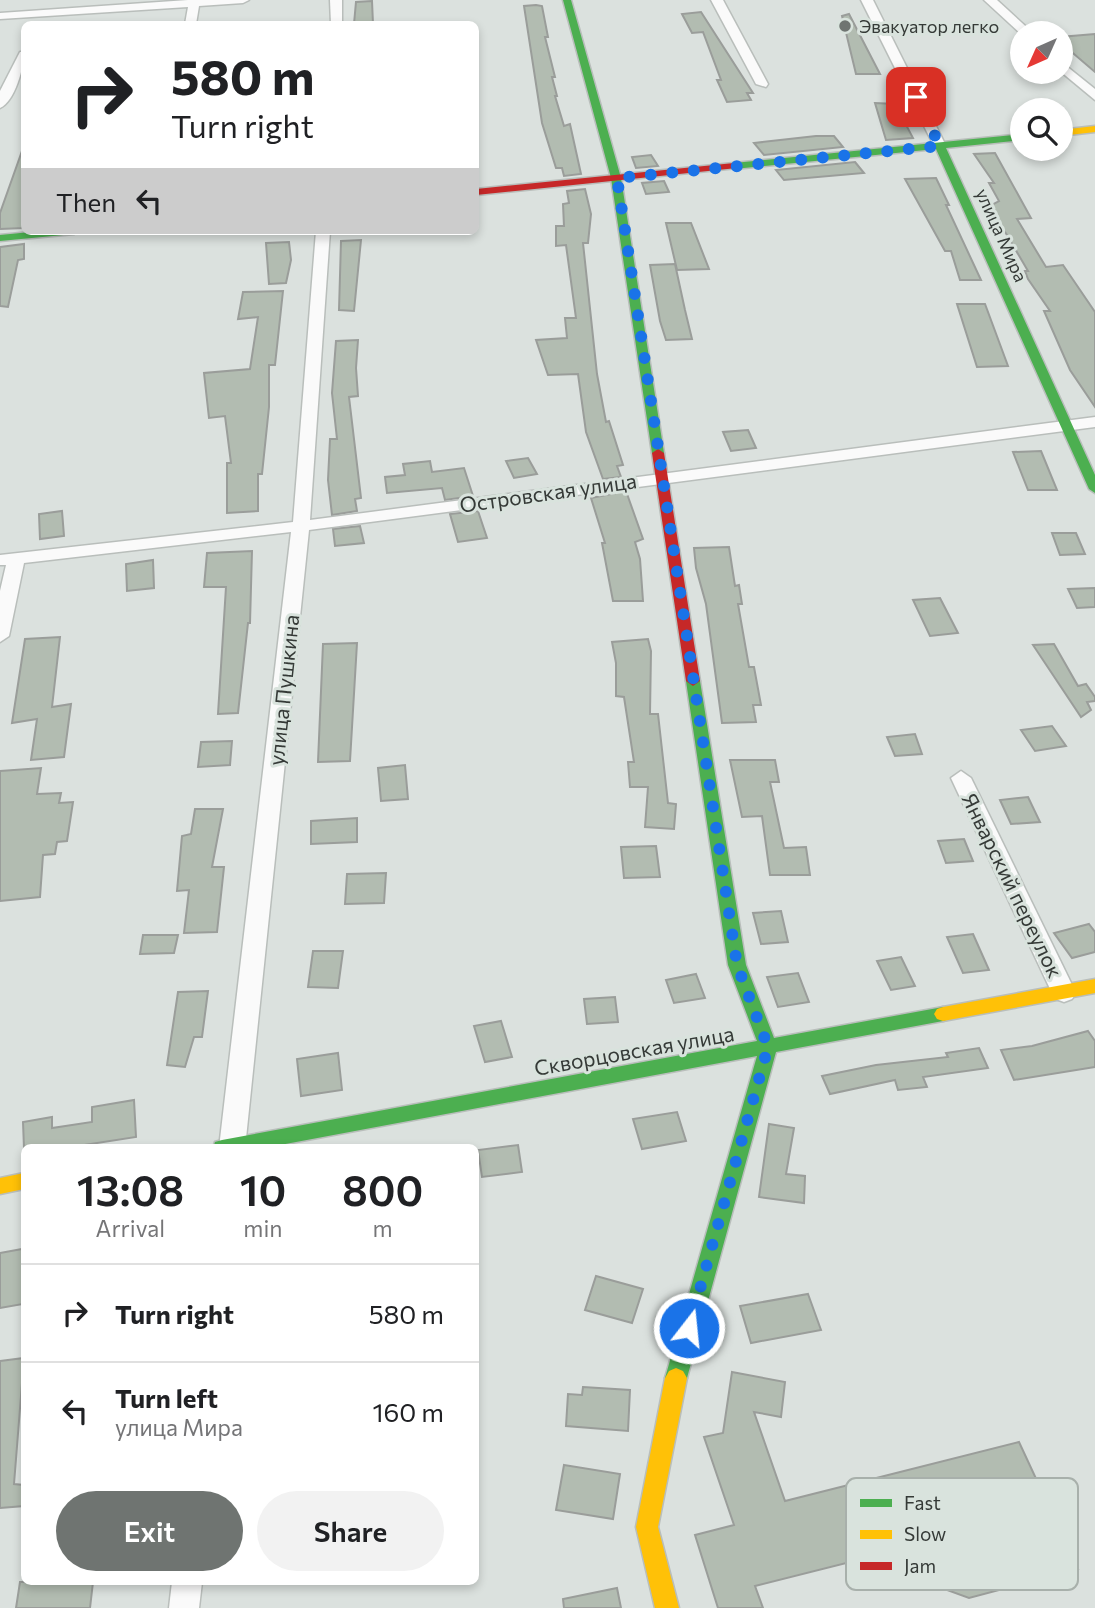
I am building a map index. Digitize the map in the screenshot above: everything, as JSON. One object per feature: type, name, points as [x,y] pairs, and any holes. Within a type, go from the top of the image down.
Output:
[{"type":"street","points":[[35,0],[46,13]]},
{"type":"street","points":[[0,16],[243,0]]},
{"type":"street","points":[[336,0],[337,21]]},
{"type":"street","points":[[567,0],[617,178],[737,965],[768,1047],[681,1354],[647,1527],[667,1608]]},
{"type":"street","points":[[717,0],[762,85]]},
{"type":"street","name":"улица Мира","points":[[867,0],[940,146],[1095,489]]},
{"type":"street","points":[[990,0],[1014,21]]},
{"type":"street","points":[[191,21],[194,2]]},
{"type":"street","points":[[42,21],[46,13]]},
{"type":"street","points":[[0,104],[21,61]]},
{"type":"street","points":[[1073,76],[1095,96]]},
{"type":"street","points":[[1073,132],[1095,129]]},
{"type":"street","points":[[479,192],[1010,138]]},
{"type":"street","points":[[0,238],[32,235]]},
{"type":"street","name":"улица Пушкина","points":[[229,1144],[301,526],[323,235]]},
{"type":"street","name":"Островская улица","points":[[8,559],[301,526],[1095,422]]},
{"type":"street","points":[[0,636],[8,559]]},
{"type":"street","name":"Январский переулок","points":[[961,778],[1065,993]]},
{"type":"street","name":"Скворцовская улица","points":[[245,1144],[1095,986]]},
{"type":"street","points":[[0,1186],[21,1182]]},
{"type":"street","points":[[184,1608],[187,1585]]},
{"type":"building","points":[[372,1],[373,21],[354,21],[356,2]]},
{"type":"building","points":[[524,6],[542,6],[548,37],[545,37],[555,77],[552,77],[555,96],[564,126],[570,124],[581,174],[564,176],[562,168],[556,168],[542,123]]},
{"type":"building","points":[[701,12],[753,93],[747,93],[751,100],[727,102],[717,80],[721,80],[703,32],[692,33],[682,14]]},
{"type":"building","points":[[849,14],[880,74],[856,74],[842,16]]},
{"type":"building","points":[[1095,34],[1095,72],[1073,53],[1073,36]]},
{"type":"building","points":[[875,103],[895,104],[913,138],[886,140]]},
{"type":"building","points":[[834,136],[843,147],[764,155],[754,143]]},
{"type":"building","points":[[995,153],[1031,218],[1017,219],[1046,267],[1063,265],[1095,312],[1095,407],[1070,370],[1044,311],[1050,311],[1028,279],[1025,271],[1028,271],[990,206],[999,201],[989,183],[994,183],[974,154]]},
{"type":"building","points":[[21,154],[21,228],[0,229],[0,213]]},
{"type":"building","points":[[651,155],[658,166],[636,168],[632,157]]},
{"type":"building","points":[[855,162],[864,173],[784,180],[776,170]]},
{"type":"building","points":[[936,178],[981,280],[960,280],[951,251],[945,251],[905,179]]},
{"type":"building","points":[[664,181],[669,192],[646,194],[642,183]]},
{"type":"building","points":[[585,189],[591,214],[588,243],[583,243],[597,374],[606,422],[609,421],[623,465],[617,466],[621,477],[603,479],[586,432],[578,374],[548,375],[536,340],[567,338],[565,318],[576,318],[566,245],[556,246],[556,226],[564,226],[563,204],[569,203],[567,191]]},
{"type":"building","points":[[666,223],[691,223],[709,269],[677,270]]},
{"type":"building","points":[[361,240],[354,311],[339,310],[341,241]]},
{"type":"building","points":[[289,242],[291,260],[286,283],[269,284],[266,243]]},
{"type":"building","points":[[24,244],[24,259],[18,260],[8,307],[0,306],[0,247]]},
{"type":"building","points":[[675,264],[692,339],[666,340],[660,321],[650,265]]},
{"type":"building","points":[[283,291],[275,365],[269,365],[269,407],[262,474],[258,474],[258,511],[227,513],[227,463],[231,463],[225,416],[209,418],[204,373],[250,369],[258,317],[238,319],[243,292]]},
{"type":"building","points":[[957,304],[985,304],[1008,366],[977,367]]},
{"type":"building","points":[[358,340],[358,396],[349,397],[361,498],[355,499],[357,511],[332,515],[328,480],[330,439],[337,439],[332,393],[336,341]]},
{"type":"building","points":[[748,430],[756,448],[731,451],[723,432]]},
{"type":"building","points":[[1041,451],[1057,490],[1028,490],[1013,452]]},
{"type":"building","points":[[528,458],[537,474],[514,478],[506,461]]},
{"type":"building","points":[[430,461],[432,472],[464,468],[473,496],[445,500],[442,488],[387,493],[385,477],[405,475],[403,464]]},
{"type":"building","points":[[626,491],[643,539],[635,542],[640,559],[643,601],[613,601],[602,543],[605,543],[591,498]]},
{"type":"building","points":[[62,511],[64,536],[40,539],[39,514]]},
{"type":"building","points":[[478,511],[487,538],[458,542],[450,514]]},
{"type":"building","points":[[360,526],[364,543],[335,546],[333,529]]},
{"type":"building","points":[[1052,533],[1076,533],[1085,554],[1060,555]]},
{"type":"building","points":[[729,547],[735,586],[739,585],[742,604],[738,604],[749,667],[754,667],[761,705],[753,705],[756,722],[722,723],[706,604],[696,568],[694,548]]},
{"type":"building","points":[[252,551],[250,623],[238,713],[218,714],[226,587],[204,587],[207,553]]},
{"type":"building","points":[[153,560],[154,588],[127,591],[126,564]]},
{"type":"building","points":[[1095,588],[1095,607],[1077,608],[1068,589]]},
{"type":"building","points":[[940,598],[958,633],[930,636],[913,600]]},
{"type":"building","points":[[60,637],[52,707],[71,704],[64,757],[31,760],[37,719],[12,723],[25,639]]},
{"type":"building","points":[[648,639],[651,651],[650,714],[658,714],[668,803],[676,804],[674,829],[645,827],[648,787],[630,787],[628,762],[634,762],[624,697],[616,696],[616,663],[612,642]]},
{"type":"building","points":[[357,643],[350,761],[318,762],[323,644]]},
{"type":"building","points":[[1054,644],[1078,686],[1086,684],[1095,697],[1095,701],[1087,702],[1091,710],[1081,717],[1033,645]]},
{"type":"building","points":[[1052,726],[1066,746],[1035,751],[1021,730]]},
{"type":"building","points":[[915,734],[922,754],[895,756],[887,737]]},
{"type":"building","points":[[232,741],[230,765],[198,767],[201,742]]},
{"type":"building","points":[[730,760],[775,760],[779,782],[770,782],[784,848],[806,847],[810,875],[770,875],[762,816],[742,817]]},
{"type":"building","points":[[405,765],[408,799],[381,801],[378,768]]},
{"type":"building","points":[[41,768],[37,794],[61,793],[59,803],[73,802],[67,841],[57,842],[55,854],[43,855],[40,897],[0,901],[0,771]]},
{"type":"building","points":[[1028,797],[1040,822],[1011,824],[1000,800]]},
{"type":"building","points":[[195,809],[223,809],[212,867],[224,867],[217,932],[184,933],[189,890],[177,891],[182,836],[191,834]]},
{"type":"building","points":[[357,818],[357,842],[311,844],[311,821]]},
{"type":"building","points":[[964,839],[973,861],[946,863],[938,841]]},
{"type":"building","points":[[656,846],[660,877],[624,878],[621,847]]},
{"type":"building","points":[[386,873],[384,903],[345,904],[347,874]]},
{"type":"building","points":[[781,911],[788,942],[761,944],[753,913]]},
{"type":"building","points":[[1089,924],[1095,932],[1095,952],[1072,958],[1054,933]]},
{"type":"building","points":[[973,934],[989,970],[963,973],[947,937]]},
{"type":"building","points":[[143,935],[178,935],[174,953],[140,954]]},
{"type":"building","points":[[313,951],[343,951],[338,988],[308,987]]},
{"type":"building","points":[[901,957],[915,986],[891,990],[877,961]]},
{"type":"building","points":[[798,973],[809,1002],[778,1007],[767,977]]},
{"type":"building","points":[[696,974],[705,998],[674,1003],[666,980]]},
{"type":"building","points":[[208,991],[202,1037],[194,1037],[185,1067],[167,1065],[178,992]]},
{"type":"building","points":[[615,997],[618,1022],[587,1024],[584,999]]},
{"type":"building","points":[[501,1021],[512,1057],[485,1062],[474,1026]]},
{"type":"building","points":[[1088,1031],[1095,1041],[1095,1067],[1014,1080],[1001,1050],[1032,1046]]},
{"type":"building","points":[[979,1048],[988,1068],[923,1077],[927,1087],[898,1090],[895,1080],[830,1094],[822,1076],[876,1065],[948,1057],[946,1053]]},
{"type":"building","points":[[338,1053],[342,1090],[301,1096],[297,1059]]},
{"type":"building","points":[[134,1100],[136,1137],[91,1144],[24,1144],[23,1122],[52,1117],[52,1128],[92,1122],[92,1107]]},
{"type":"building","points":[[677,1112],[686,1141],[642,1149],[633,1119]]},
{"type":"building","points":[[769,1124],[794,1128],[786,1174],[805,1176],[804,1203],[759,1197]]},
{"type":"building","points":[[518,1145],[522,1172],[482,1177],[479,1150]]},
{"type":"building","points":[[21,1249],[21,1304],[0,1308],[0,1253]]},
{"type":"building","points":[[596,1276],[643,1289],[632,1323],[585,1310]]},
{"type":"building","points":[[808,1294],[821,1330],[751,1343],[740,1306]]},
{"type":"building","points":[[21,1358],[14,1484],[21,1485],[21,1506],[0,1508],[0,1361]]},
{"type":"building","points":[[732,1372],[785,1382],[781,1417],[754,1412],[785,1501],[846,1486],[846,1563],[755,1586],[763,1608],[718,1608],[695,1535],[734,1525],[704,1437],[723,1433]]},
{"type":"building","points":[[583,1387],[630,1390],[628,1431],[566,1426],[568,1394],[582,1395]]},
{"type":"building","points":[[1019,1442],[1036,1478],[876,1478]]},
{"type":"building","points":[[564,1465],[620,1474],[613,1519],[556,1510]]},
{"type":"building","points":[[20,1582],[21,1585],[93,1585],[90,1608],[16,1608]]},
{"type":"building","points":[[617,1588],[621,1608],[564,1608],[563,1599]]},
{"type":"building","points":[[947,1590],[999,1590],[969,1598]]},
{"type":"traffic: fast","points":[[567,0],[616,178],[658,453]]},
{"type":"traffic: fast","points":[[734,166],[1010,138]]},
{"type":"traffic: fast","points":[[940,146],[1095,489]]},
{"type":"traffic: fast","points":[[0,238],[32,235]]},
{"type":"traffic: fast","points":[[676,1378],[768,1047],[737,965],[693,681]]},
{"type":"traffic: fast","points":[[244,1144],[943,1014]]},
{"type":"traffic: slow","points":[[1073,132],[1095,129]]},
{"type":"traffic: slow","points":[[943,1014],[1095,986]]},
{"type":"traffic: slow","points":[[0,1186],[21,1182]]},
{"type":"traffic: slow","points":[[667,1608],[647,1527],[676,1378]]},
{"type":"traffic: jam","points":[[479,192],[734,166]]},
{"type":"traffic: jam","points":[[658,453],[693,681]]},
{"type":"place","name":"Эвакуатор легко","points":[[845,26]]},
{"type":"route","points":[[689,1328],[768,1047],[737,965],[642,358],[617,178],[940,146],[916,97]]}]
